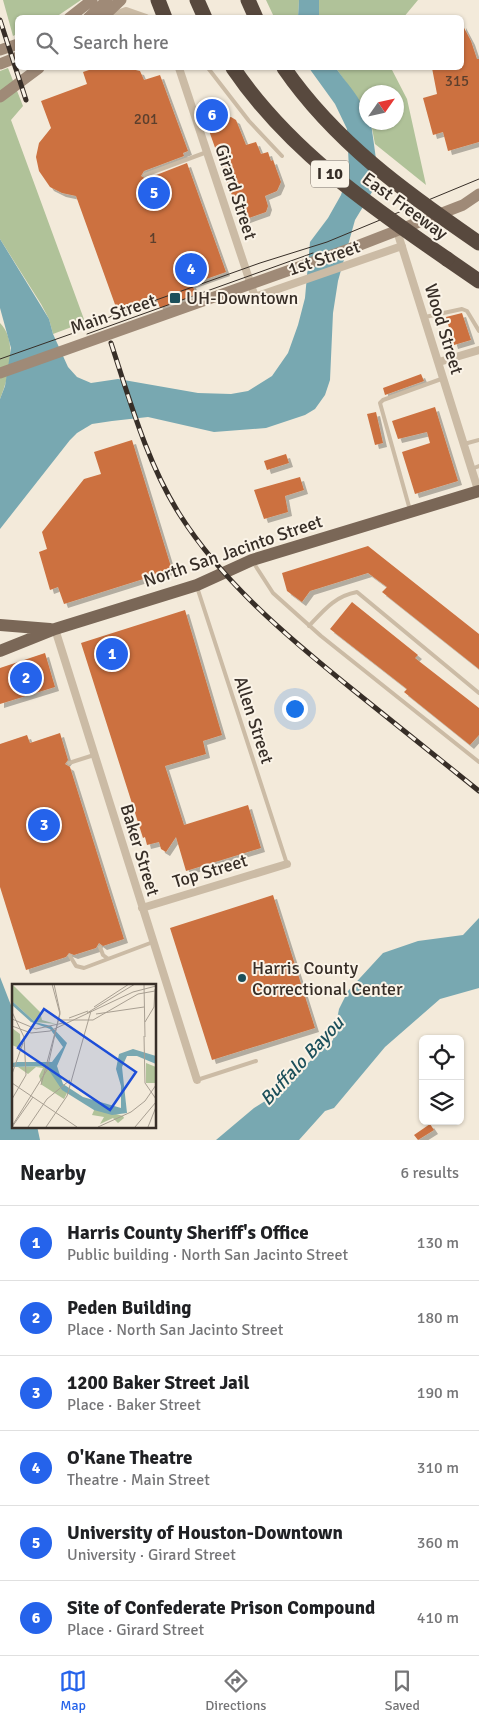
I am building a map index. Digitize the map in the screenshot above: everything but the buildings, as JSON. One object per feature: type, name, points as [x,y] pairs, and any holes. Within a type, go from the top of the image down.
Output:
[{"type":"highway","points":[[158,0],[163,15]]},
{"type":"highway","points":[[197,0],[204,15]]},
{"type":"highway","points":[[248,0],[255,15]]},
{"type":"highway","name":"East Freeway","points":[[235,70],[278,125],[323,168],[398,225],[479,281]]},
{"type":"highway","name":"East Freeway","points":[[286,70],[322,117],[370,164],[479,243]]},
{"type":"main road","points":[[73,15],[92,0]]},
{"type":"main road","points":[[91,15],[107,0]]},
{"type":"main road","points":[[105,15],[122,0]]},
{"type":"main road","points":[[0,50],[15,45]]},
{"type":"main road","points":[[0,64],[15,59]]},
{"type":"main road","points":[[0,97],[36,70]]},
{"type":"main road","name":"Main Street","points":[[0,373],[352,248],[464,205],[479,194]]},
{"type":"main road","name":"North San Jacinto Street","points":[[0,651],[55,629],[197,585],[252,560],[479,491]]},
{"type":"main road","points":[[1,626],[55,629]]},
{"type":"street","points":[[149,0],[162,15]]},
{"type":"street","points":[[115,15],[126,11],[137,15]]},
{"type":"street","name":"Girard Street","points":[[180,70],[255,297]]},
{"type":"street","name":"Wood Street","points":[[397,231],[464,444],[475,468],[479,491]]},
{"type":"street","name":"1st Street","points":[[255,297],[402,246]]},
{"type":"street","points":[[439,362],[479,350]]},
{"type":"street","name":"Baker Street","points":[[55,629],[197,1080]]},
{"type":"street","name":"Top Street","points":[[142,908],[287,864]]},
{"type":"lane","points":[[210,70],[249,121],[282,156]]},
{"type":"lane","points":[[145,176],[207,152]]},
{"type":"lane","points":[[425,317],[462,309],[467,311],[479,331]]},
{"type":"lane","points":[[410,511],[380,403],[383,400],[444,378]]},
{"type":"lane","points":[[464,444],[479,440]]},
{"type":"lane","points":[[252,560],[273,593],[309,626],[479,762]]},
{"type":"lane","name":"Allen Street","points":[[197,585],[287,864]]},
{"type":"lane","points":[[309,626],[327,606],[343,594],[357,592],[479,693]]},
{"type":"lane","points":[[69,763],[94,755]]},
{"type":"lane","points":[[70,956],[76,966],[84,968],[153,942]]},
{"type":"lane","points":[[100,947],[102,955],[107,958]]},
{"type":"lane","points":[[197,1080],[256,1061]]},
{"type":"green space","points":[[3,0],[81,0],[59,15],[15,15],[15,35],[13,36]]},
{"type":"green space","points":[[266,0],[299,0],[298,15],[273,15]]},
{"type":"green space","points":[[319,0],[418,0],[406,15],[319,15]]},
{"type":"green space","points":[[8,68],[23,106],[11,120],[85,322],[53,334],[49,319],[41,304],[0,239],[0,71]]},
{"type":"green space","points":[[337,70],[392,70],[400,85],[359,85],[359,102]]},
{"type":"green space","points":[[404,93],[407,99],[426,185],[375,144],[372,130],[404,130]]},
{"type":"green space","points":[[0,323],[9,339],[10,360],[9,370],[0,399]]},
{"type":"water","points":[[299,0],[319,0],[319,15],[298,15]]},
{"type":"water","points":[[310,70],[337,70],[359,100],[359,130],[372,130],[376,159],[372,192],[355,220],[338,281],[333,313],[330,380],[325,395],[315,409],[305,415],[266,428],[214,432],[148,417],[92,424],[77,433],[70,440],[0,529],[0,399],[5,386],[11,348],[0,308],[0,239],[49,319],[53,334],[68,367],[77,377],[91,383],[118,379],[198,393],[231,394],[248,391],[272,376],[288,353],[305,298],[310,242],[328,218],[341,195],[349,170],[347,129],[335,104]]},
{"type":"water","points":[[479,918],[479,988],[440,999],[385,1047],[334,1108],[325,1111],[299,1140],[216,1140],[254,1108],[270,1098],[333,1040],[339,1009],[348,991],[383,953],[418,941],[463,935]]},
{"type":"water","points":[[0,977],[12,1008],[12,1128],[37,1128],[40,1140],[0,1140]]},
{"type":"tram line","points":[[0,359],[85,329],[114,315],[260,263],[327,242],[479,179]]},
{"type":"tram line","points":[[87,334],[313,253]]},
{"type":"railway","points":[[0,20],[15,66]]},
{"type":"railway","points":[[16,70],[26,100]]},
{"type":"railway","points":[[111,343],[132,409],[158,474],[168,495],[197,540],[237,587],[281,630],[479,791]]},
{"type":"place","name":"Site of Confederate Prison Compound","points":[[212,115]]},
{"type":"place","name":"University of Houston-Downtown","points":[[154,193]]},
{"type":"place","name":"O'Kane Theatre","points":[[191,269]]},
{"type":"place","name":"UH-Downtown","points":[[175,298]]},
{"type":"place","name":"Harris County Sheriff's Office","points":[[112,654]]},
{"type":"place","name":"Peden Building","points":[[26,678]]},
{"type":"place","name":"1200 Baker Street Jail","points":[[44,825]]},
{"type":"place","name":"Harris County Correctional Center","points":[[242,978]]},
{"type":"water label","name":"Buffalo Bayou","points":[[302,1061]]}]
